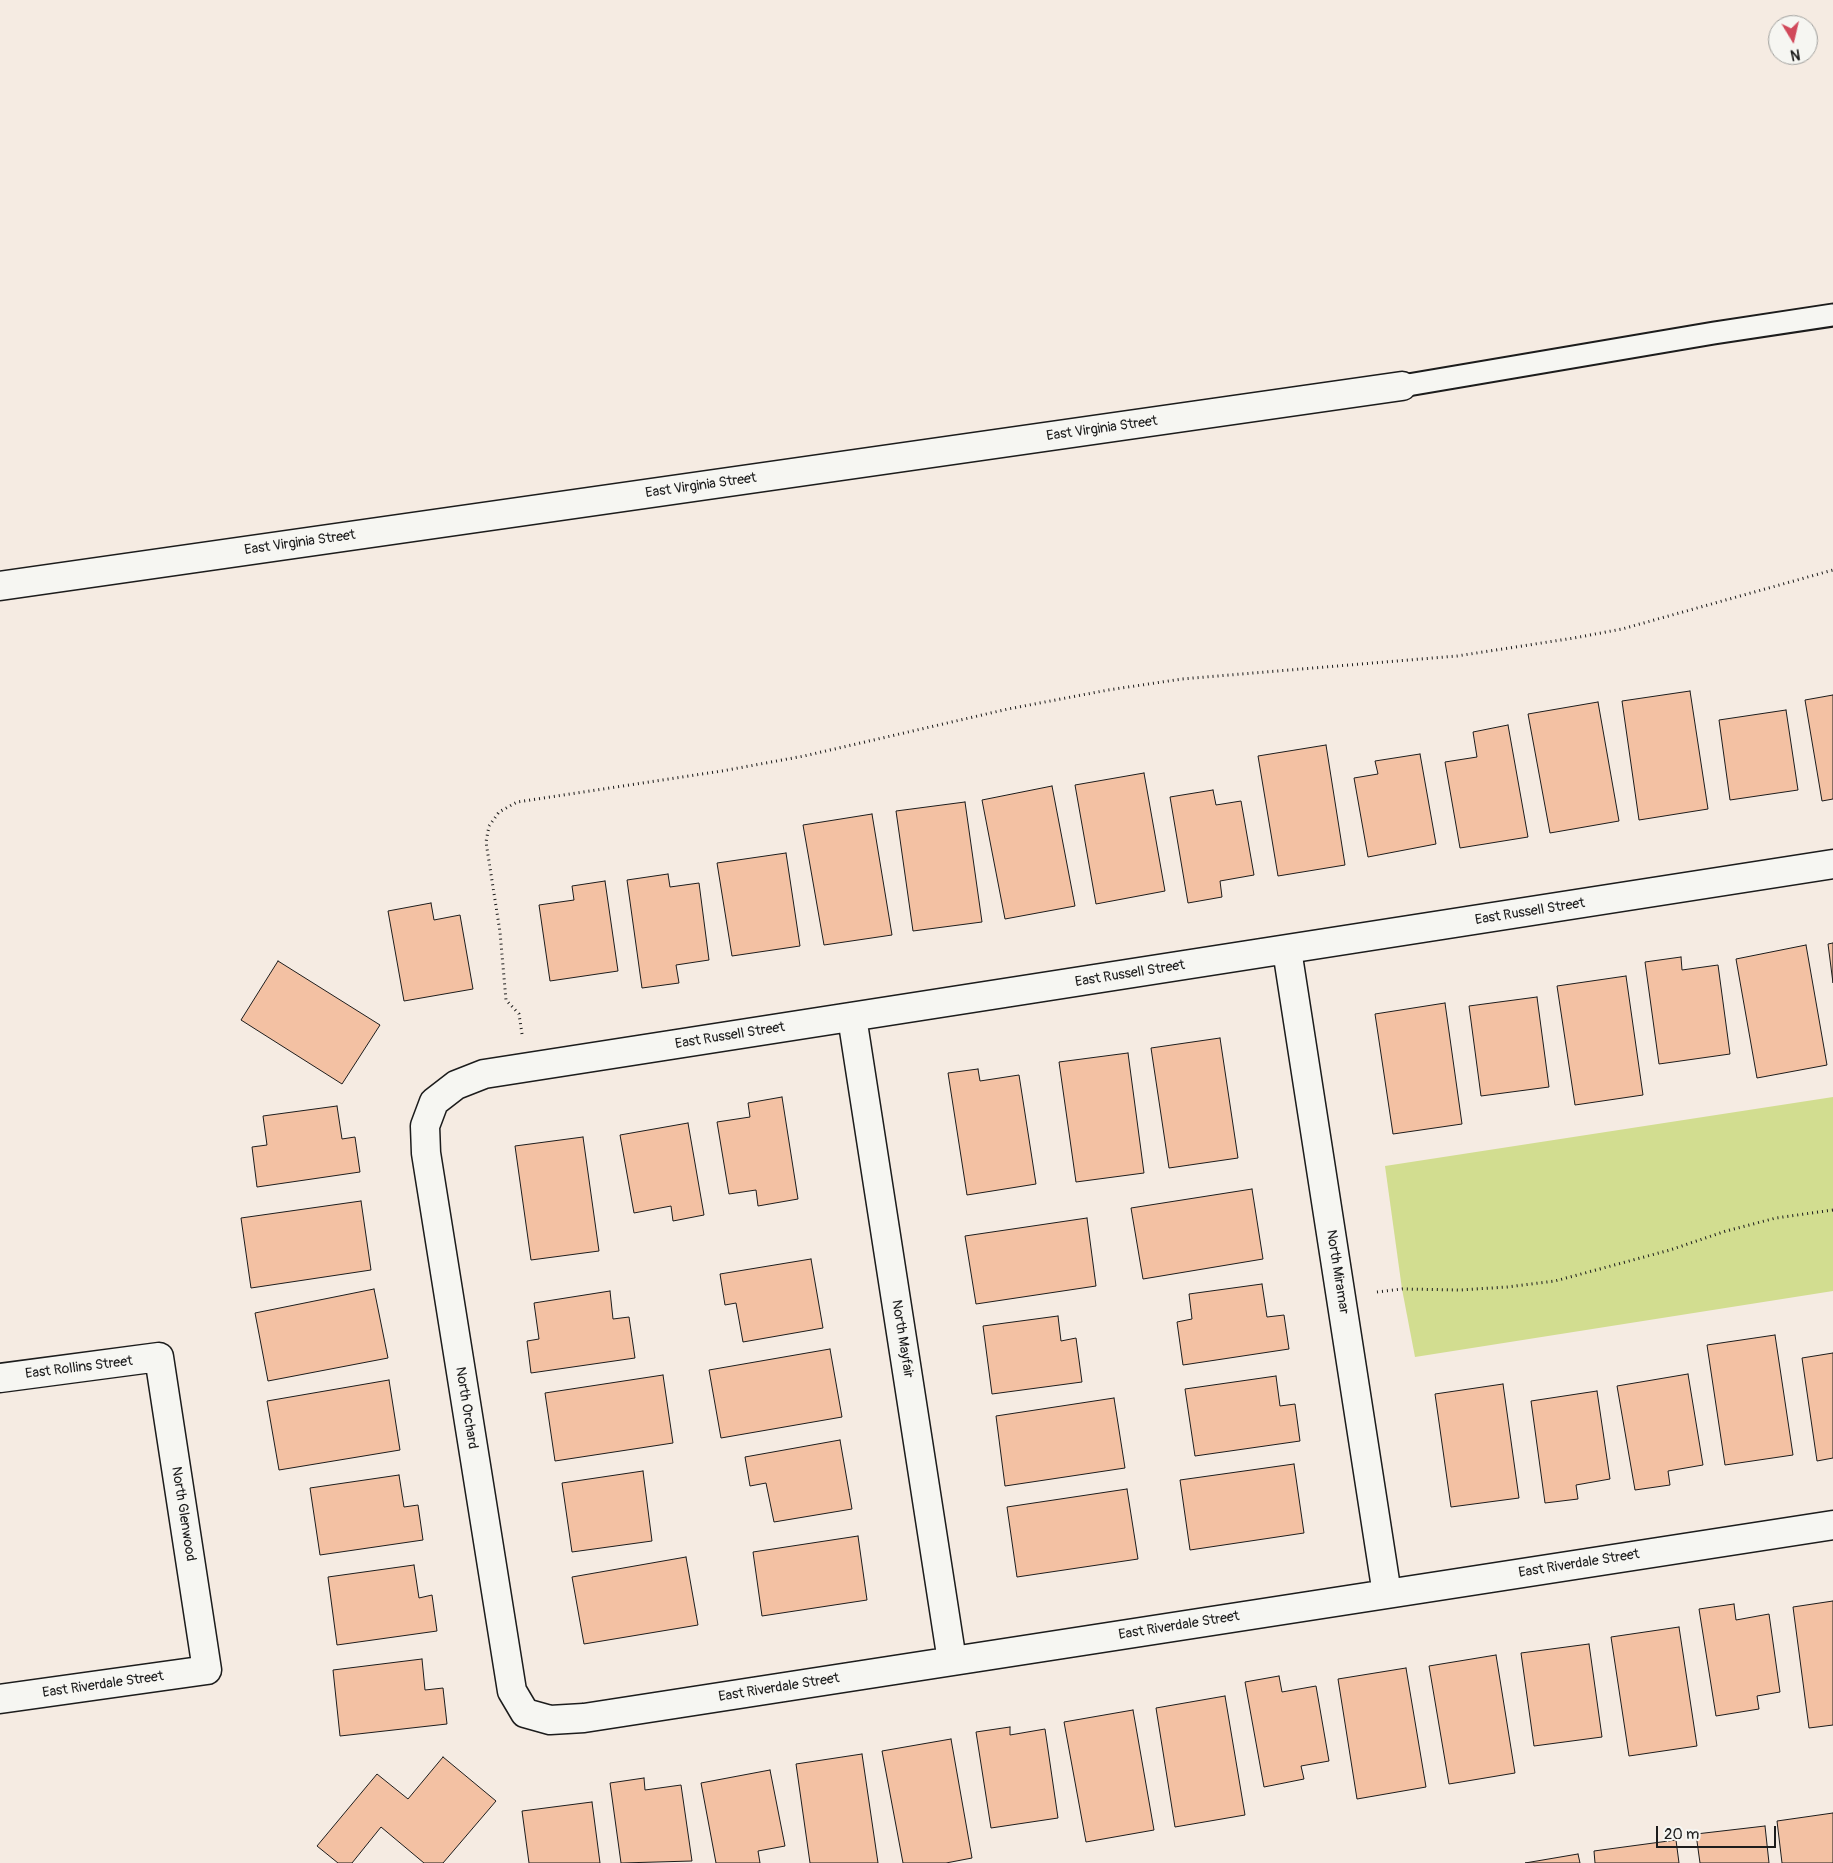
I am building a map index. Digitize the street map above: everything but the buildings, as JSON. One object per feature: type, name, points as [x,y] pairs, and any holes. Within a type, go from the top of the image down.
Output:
[{"type":"street","name":"East Virginia Street","points":[[0,586],[1402,386]]},
{"type":"street","name":"East Russell Street","points":[[434,1102],[456,1086],[484,1074],[1833,864]]},
{"type":"street","name":"North Miramar","points":[[1287,950],[1387,1594]]},
{"type":"street","name":"North Mayfair","points":[[852,1017],[952,1661]]},
{"type":"street","name":"North Orchard","points":[[434,1102],[424,1126],[426,1152],[506,1661],[512,1691],[525,1713]]},
{"type":"street","name":"East Rollins Street","points":[[0,1378],[159,1357]]},
{"type":"street","name":"North Glenwood","points":[[159,1357],[207,1670]]},
{"type":"street","name":"East Riverdale Street","points":[[525,1713],[550,1720],[584,1718],[1833,1524]]},
{"type":"street","name":"East Riverdale Street","points":[[0,1699],[207,1670]]},
{"type":"lane","points":[[1402,386],[1714,333],[1833,315]]},
{"type":"path","points":[[528,1067],[519,1014],[506,1000],[500,932],[486,842],[489,826],[499,812],[517,802],[795,757],[1008,709],[1108,690],[1182,679],[1457,656],[1574,638],[1622,629],[1833,570]]},
{"type":"path","points":[[1341,1297],[1402,1289],[1460,1290],[1555,1281],[1670,1250],[1726,1231],[1776,1218],[1833,1210]]},
{"type":"green space","points":[[1833,1097],[1833,1291],[1415,1357],[1402,1289],[1385,1166]]}]
